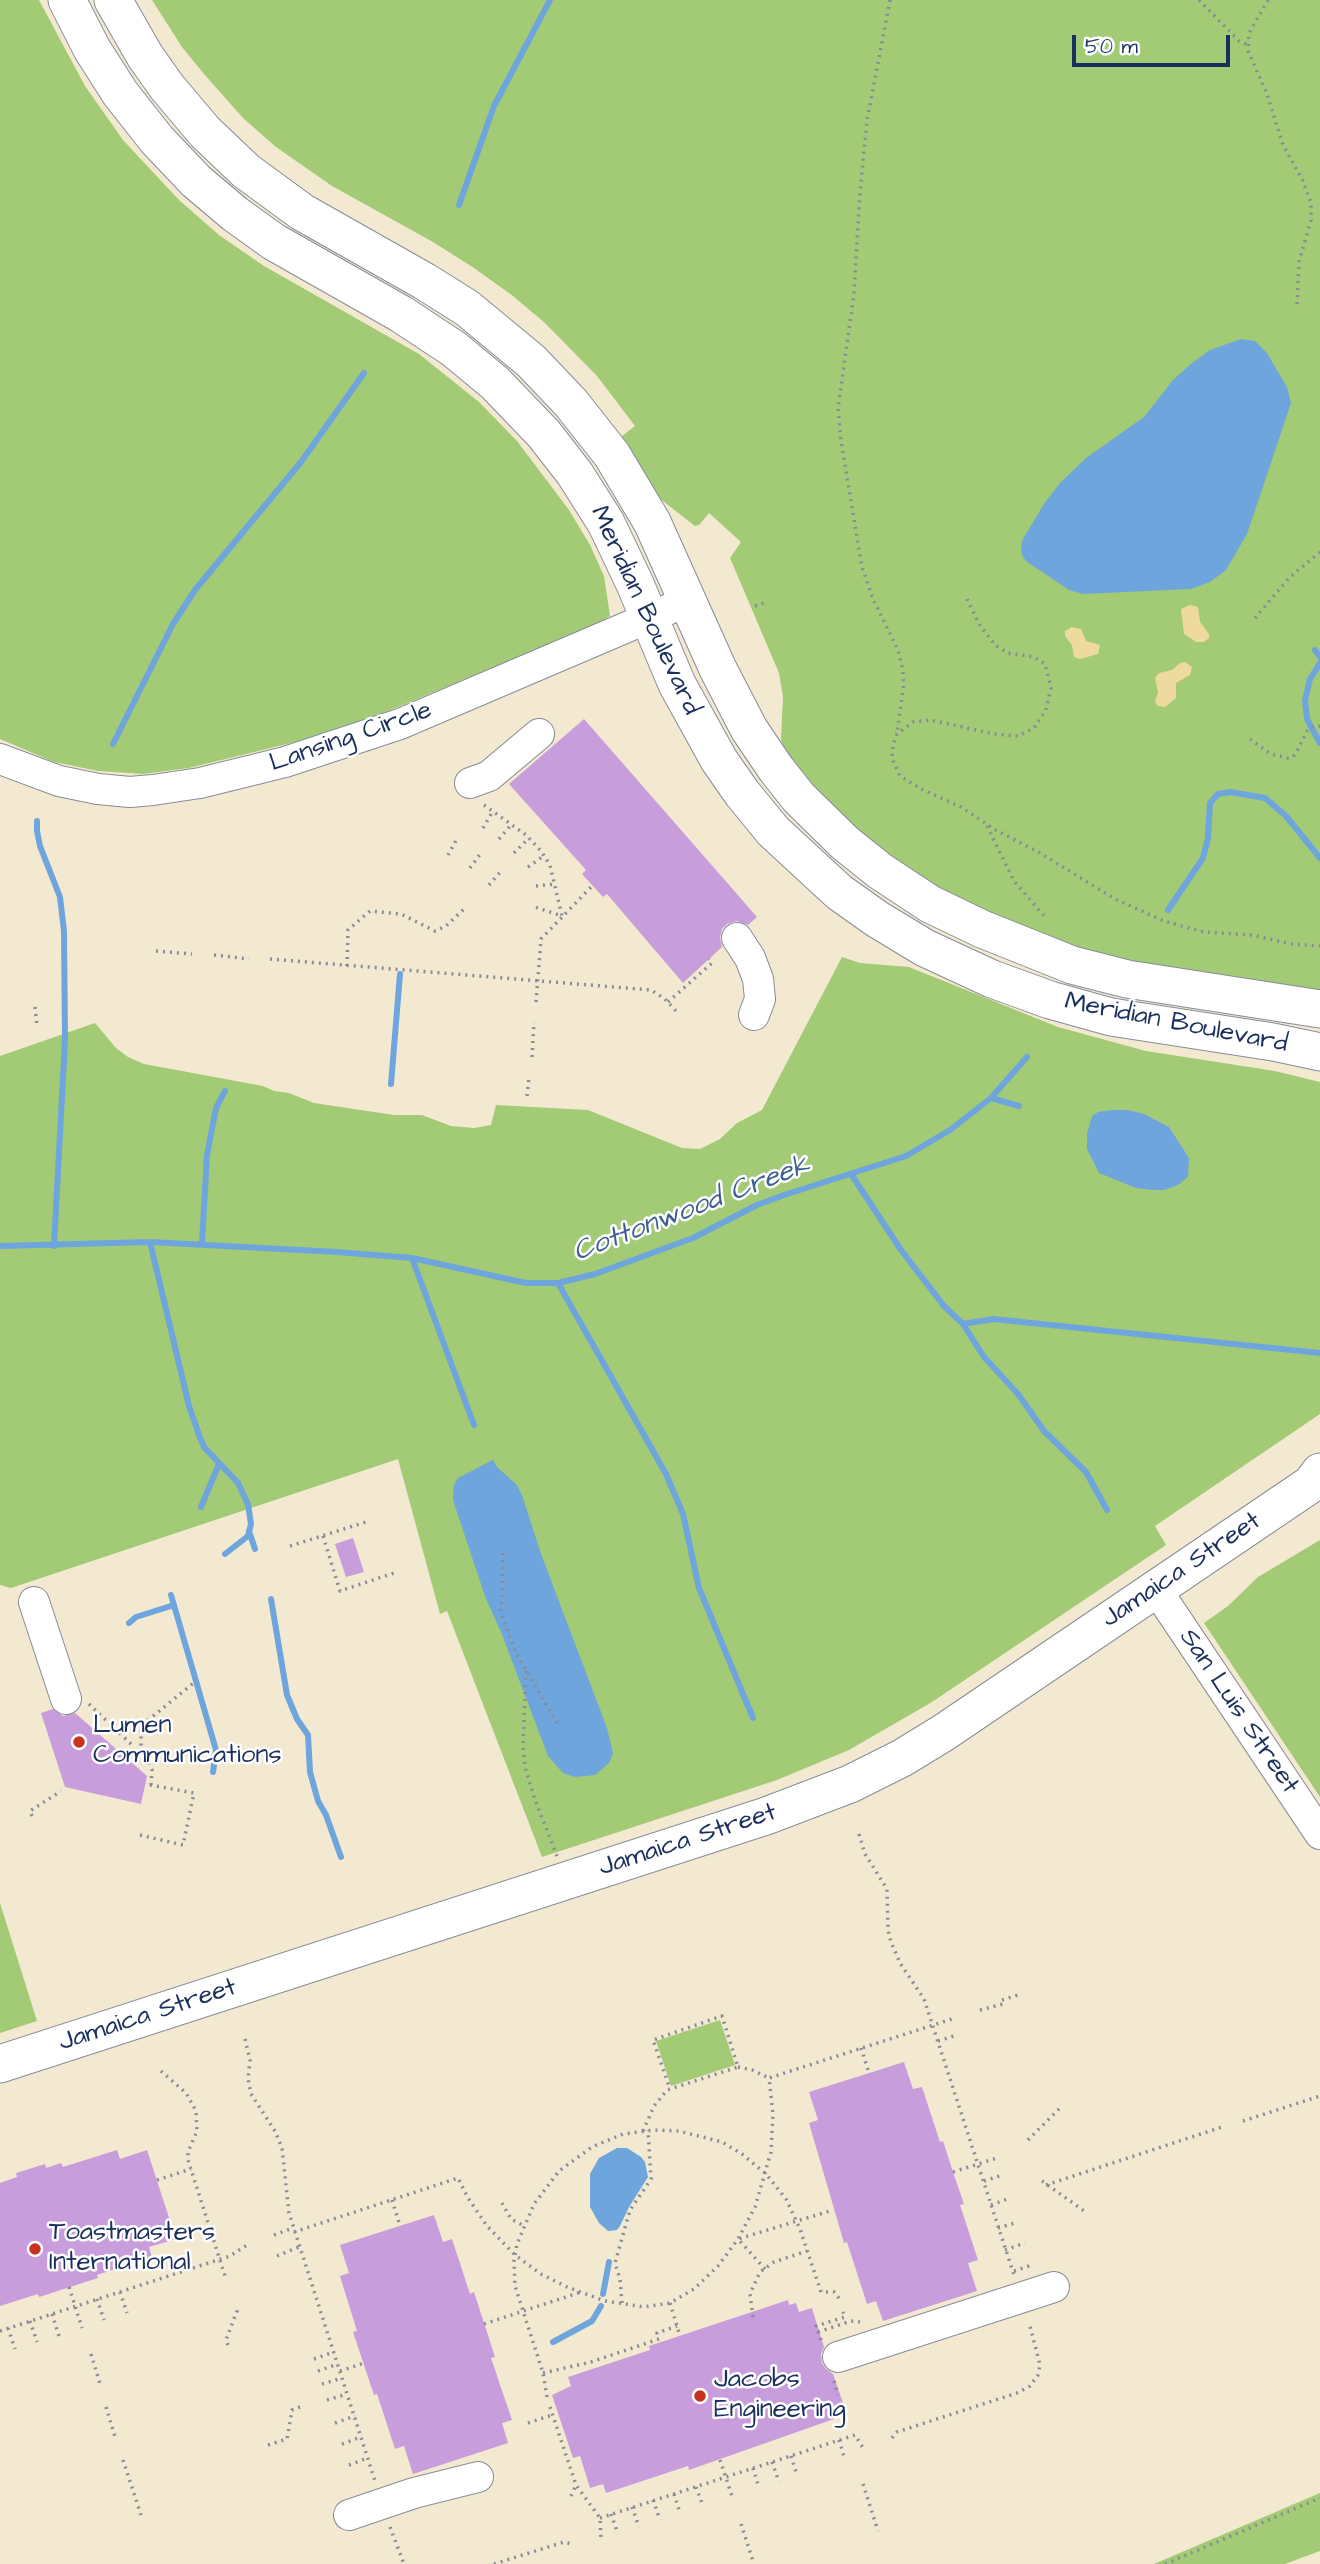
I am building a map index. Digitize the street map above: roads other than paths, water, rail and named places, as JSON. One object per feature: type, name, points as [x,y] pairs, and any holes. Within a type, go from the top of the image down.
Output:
[{"type":"main road","name":"Meridian Boulevard","points":[[67,0],[105,70],[133,111],[201,186],[274,242],[401,314],[454,349],[495,383],[535,424],[575,474],[599,512],[691,713],[742,793],[811,869],[877,919],[945,958],[1004,984],[1065,1006],[1126,1020],[1273,1042],[1320,1052]]},
{"type":"main road","name":"Meridian Boulevard","points":[[113,0],[145,56],[167,87],[200,126],[246,171],[302,212],[458,302],[500,334],[551,381],[603,443],[631,485],[658,534],[739,710],[776,769],[799,798],[833,832],[880,872],[906,890],[967,923],[1072,965],[1127,978],[1320,1009]]},
{"type":"main road","name":"Jamaica Street","points":[[0,2064],[785,1810],[877,1771],[943,1733],[1317,1479]]},
{"type":"street","name":"Lansing Circle","points":[[0,759],[59,781],[98,789],[130,792],[200,783],[278,764],[379,732],[688,601]]},
{"type":"street","points":[[473,792],[539,734]]},
{"type":"street","points":[[737,938],[750,958],[760,987],[759,1003],[754,1015]]},
{"type":"street","name":"San Luis Street","points":[[1156,1589],[1320,1834]]},
{"type":"street","points":[[34,1602],[66,1699]]},
{"type":"street","points":[[841,2365],[911,2333],[1054,2287]]},
{"type":"street","points":[[349,2515],[414,2493],[478,2477]]},
{"type":"water","points":[[1241,339],[1255,341],[1267,353],[1287,387],[1291,403],[1247,534],[1226,570],[1210,582],[1191,589],[1083,594],[1069,590],[1026,561],[1022,555],[1023,539],[1060,483],[1086,458],[1144,417],[1173,380],[1192,363],[1210,350]]},
{"type":"water","points":[[1112,1110],[1144,1114],[1169,1127],[1189,1158],[1188,1177],[1178,1185],[1164,1190],[1152,1190],[1136,1188],[1099,1173],[1087,1149],[1087,1134],[1092,1116],[1098,1112]]},
{"type":"water","points":[[493,1460],[517,1485],[522,1495],[541,1554],[607,1728],[613,1753],[609,1763],[595,1775],[575,1777],[563,1773],[548,1756],[486,1599],[453,1500],[454,1485],[458,1478]]},
{"type":"water","points":[[617,2148],[627,2148],[641,2157],[645,2162],[648,2177],[620,2226],[617,2230],[608,2231],[599,2223],[590,2207],[590,2174],[599,2158]]},
{"type":"waterway","points":[[459,205],[494,106],[550,0]]},
{"type":"waterway","points":[[113,744],[173,624],[195,590],[301,462],[364,373]]},
{"type":"waterway","points":[[1315,650],[1320,657]]},
{"type":"waterway","name":"Cottonwood Creek","points":[[1320,663],[1310,679],[1305,700],[1307,719],[1320,743]]},
{"type":"waterway","name":"Cottonwood Creek","points":[[1168,910],[1203,858],[1208,838],[1210,803],[1218,794],[1230,792],[1265,798],[1286,816],[1320,858]]},
{"type":"waterway","points":[[37,821],[40,846],[60,897],[64,931],[65,1040],[54,1246]]},
{"type":"waterway","points":[[391,1084],[400,974]]},
{"type":"waterway","name":"Cottonwood Creek","points":[[0,1246],[150,1242],[337,1252],[412,1258],[526,1283],[558,1283],[595,1274],[693,1238],[757,1205],[784,1195],[906,1156],[950,1130],[991,1098],[1027,1057]]},
{"type":"waterway","points":[[202,1243],[207,1155],[216,1108],[225,1091]]},
{"type":"waterway","points":[[991,1098],[1019,1106]]},
{"type":"waterway","points":[[851,1174],[901,1250],[944,1306],[963,1324],[984,1357],[1018,1394],[1044,1431],[1086,1472],[1107,1510]]},
{"type":"waterway","points":[[150,1242],[189,1406],[199,1435],[204,1447],[238,1483],[248,1504],[251,1524],[248,1536],[225,1554]]},
{"type":"waterway","points":[[412,1258],[474,1425]]},
{"type":"waterway","points":[[558,1283],[666,1474],[683,1514],[699,1588],[753,1718]]},
{"type":"waterway","points":[[963,1324],[993,1319],[1320,1353]]},
{"type":"waterway","points":[[201,1507],[219,1464]]},
{"type":"waterway","points":[[249,1531],[255,1549]]},
{"type":"waterway","points":[[171,1595],[216,1750],[213,1772]]},
{"type":"waterway","points":[[271,1599],[287,1695],[297,1719],[308,1735],[310,1772],[318,1801],[341,1857]]},
{"type":"waterway","points":[[129,1623],[136,1617],[174,1605]]},
{"type":"waterway","points":[[603,2294],[609,2262]]},
{"type":"waterway","points":[[553,2342],[592,2321],[601,2306]]},
{"type":"place","name":"Lumen Communications","points":[[79,1742]]},
{"type":"place","name":"Toastmasters International","points":[[35,2249]]},
{"type":"place","name":"Jacobs Engineering","points":[[700,2396]]}]
